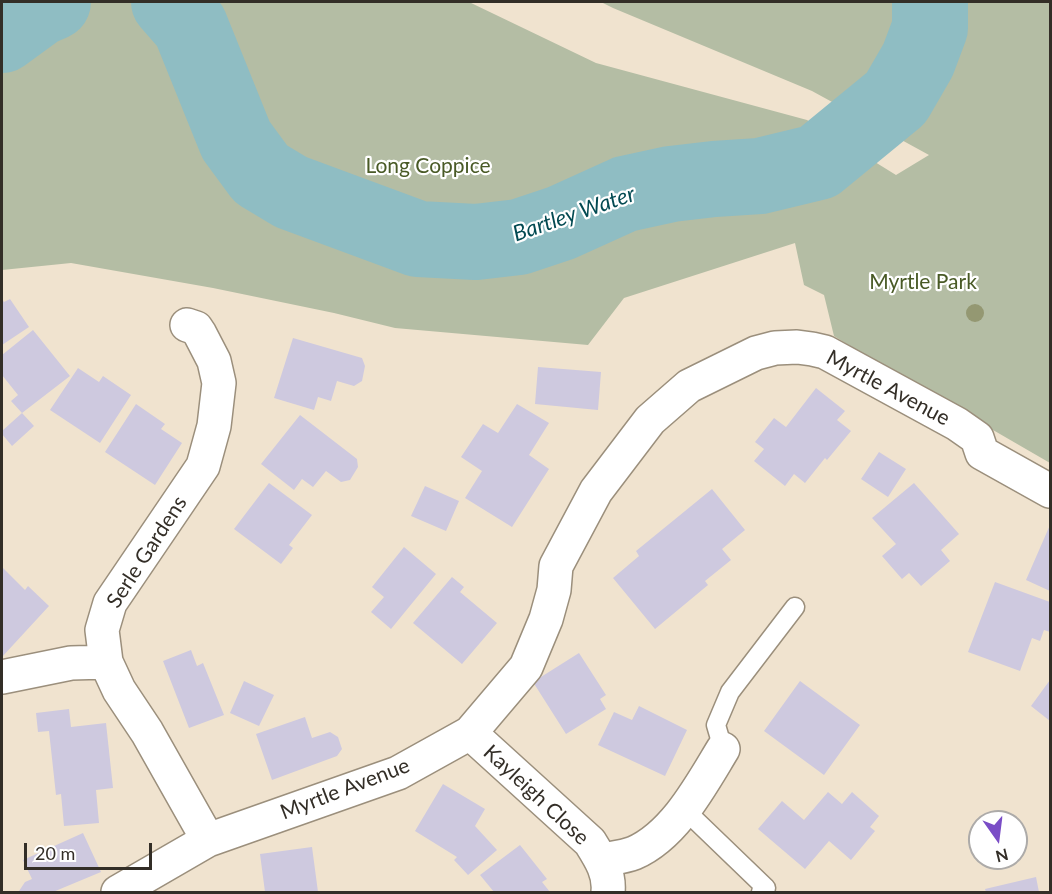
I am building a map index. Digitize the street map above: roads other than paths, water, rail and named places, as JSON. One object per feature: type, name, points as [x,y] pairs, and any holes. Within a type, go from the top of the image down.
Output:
[{"type":"street","name":"Serle Gardens","points":[[187,325],[196,328],[214,361],[219,383],[214,426],[203,466],[110,603],[102,630],[106,662],[119,690],[147,732],[208,840]]},
{"type":"street","name":"Myrtle Avenue","points":[[118,892],[208,840],[398,773],[470,733],[526,667],[546,619],[554,590],[556,566],[596,490],[650,420],[684,390],[756,353],[775,348],[796,347],[825,352],[957,424],[977,438],[982,453],[1050,491]]},
{"type":"street","points":[[2,677],[70,663],[106,662]]},
{"type":"street","name":"Kayleigh Close","points":[[470,733],[590,843],[602,860],[609,884],[608,892]]},
{"type":"street","points":[[602,860],[634,853],[659,835],[685,810],[723,749]]},
{"type":"lane","points":[[723,749],[716,725],[730,692],[795,607]]},
{"type":"lane","points":[[685,810],[766,888],[761,892]]},
{"type":"waterway","name":"Bartley Water","points":[[2,35],[39,8],[53,2]]},
{"type":"waterway","name":"Bartley Water","points":[[169,2],[190,26],[236,140],[261,174],[291,192],[418,239],[476,242],[519,237],[561,223],[625,194],[671,184],[760,176],[818,162],[896,98],[918,60],[930,28],[930,2]]},
{"type":"park label","name":"Long Coppice","points":[[428,166]]},
{"type":"park label","name":"Myrtle Park","points":[[923,282]]}]
